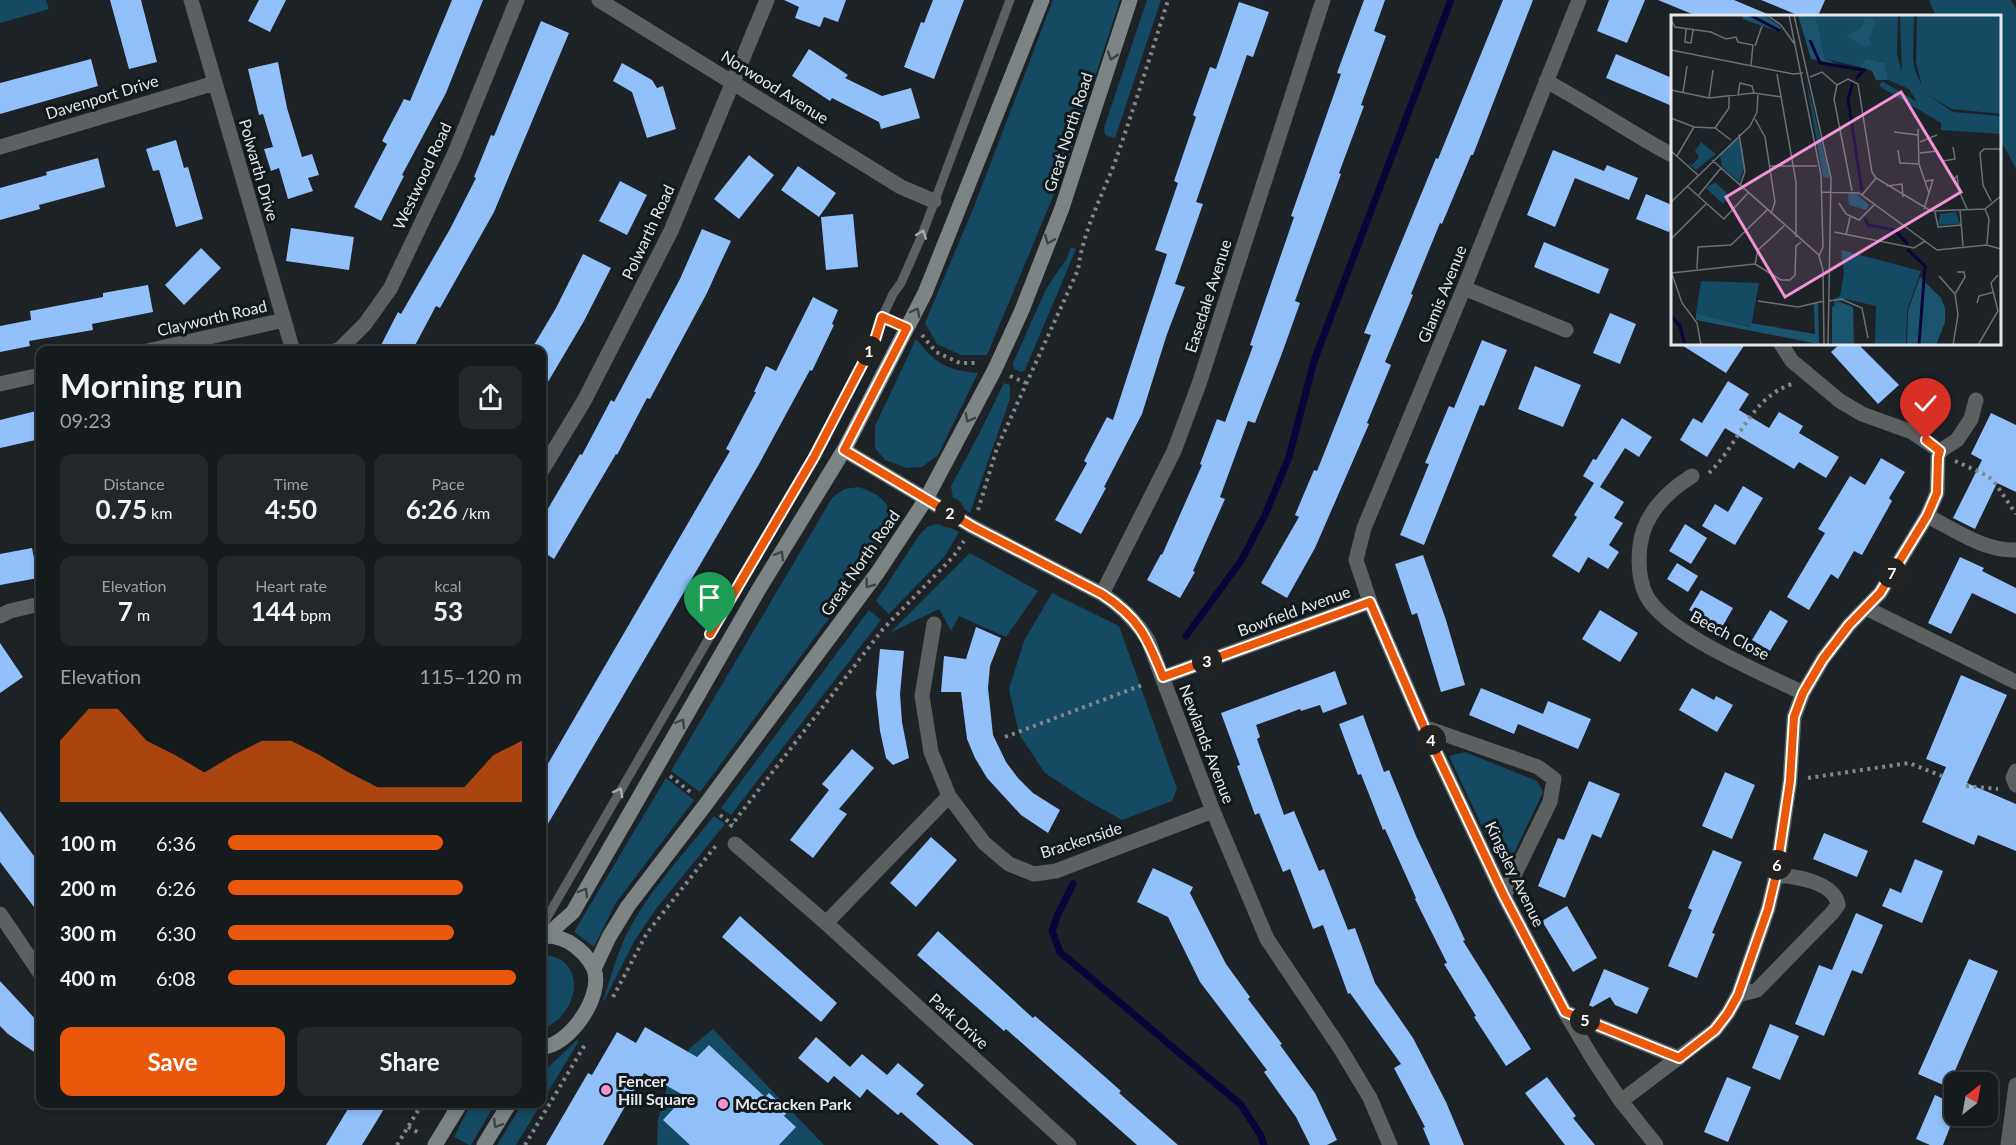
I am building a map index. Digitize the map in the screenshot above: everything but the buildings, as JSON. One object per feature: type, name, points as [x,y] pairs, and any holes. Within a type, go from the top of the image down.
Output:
[{"type":"main road","points":[[546,931],[573,912],[759,589],[844,450],[925,293],[1042,0]]},
{"type":"main road","name":"Great North Road","points":[[546,1047],[559,1041],[577,1024],[588,1007],[594,992],[594,969],[627,906],[706,804],[878,572],[926,499],[995,369],[1022,310],[1062,208],[1130,0]]},
{"type":"main road","points":[[546,934],[574,945],[584,954],[594,969]]},
{"type":"main road","points":[[435,1145],[458,1108]]},
{"type":"main road","points":[[484,1145],[507,1108]]},
{"type":"street","name":"Polwarth Drive","points":[[191,0],[292,346]]},
{"type":"street","name":"Westwood Road","points":[[341,346],[365,324],[390,289],[454,155],[517,0]]},
{"type":"street","name":"Norwood Avenue","points":[[599,0],[901,187],[934,201]]},
{"type":"street","name":"Polwarth Road","points":[[546,464],[584,401],[670,231],[767,0]]},
{"type":"street","name":"Easedale Avenue","points":[[1102,594],[1174,451],[1199,384],[1323,0]]},
{"type":"street","name":"Glamis Avenue","points":[[1370,602],[1356,560],[1364,528],[1464,288],[1579,0]]},
{"type":"street","points":[[1546,81],[1671,154]]},
{"type":"street","name":"Davenport Drive","points":[[0,147],[215,83]]},
{"type":"street","points":[[1464,288],[1566,330]]},
{"type":"street","name":"Clayworth Road","points":[[169,346],[284,320]]},
{"type":"street","points":[[1782,345],[1792,361],[1810,378],[1862,414],[1911,432],[1940,451]]},
{"type":"street","points":[[0,384],[36,376]]},
{"type":"street","points":[[1622,1101],[1715,1030],[1738,995],[1768,909],[1776,875],[1790,781],[1794,717],[1803,693],[1823,659],[1849,625],[1880,593],[1927,516],[1937,493],[1940,451],[1957,440],[1971,419],[1977,400]]},
{"type":"street","name":"Newlands Avenue","points":[[844,450],[973,527],[1102,594],[1120,605],[1136,621],[1148,640],[1214,812],[1267,939],[1340,1048],[1370,1098],[1390,1145]]},
{"type":"street","name":"Beech Close","points":[[1692,476],[1675,486],[1660,501],[1642,531],[1638,565],[1647,596],[1668,621],[1690,637],[1803,693]]},
{"type":"street","points":[[1927,516],[1979,544],[2001,550],[2016,550]]},
{"type":"street","name":"Bowfield Avenue","points":[[1163,677],[1370,602]]},
{"type":"street","name":"Kingsley Avenue","points":[[1370,602],[1424,727],[1504,896],[1565,1012],[1593,1059],[1656,1145]]},
{"type":"street","points":[[0,616],[10,611],[36,605]]},
{"type":"street","points":[[1866,608],[2016,682]]},
{"type":"street","name":"Brackenside","points":[[934,624],[922,696],[931,752],[949,796],[984,843],[1009,864],[1034,873],[1056,870],[1214,812]]},
{"type":"street","points":[[1424,727],[1538,767],[1554,779],[1550,801],[1504,896]]},
{"type":"street","points":[[2011,788],[2016,771]]},
{"type":"street","points":[[826,923],[949,796]]},
{"type":"street","name":"Park Drive","points":[[735,844],[826,923],[1069,1145]]},
{"type":"street","points":[[1738,995],[1757,990],[1838,905],[1837,896],[1831,890],[1795,876],[1776,875]]},
{"type":"street","points":[[0,914],[36,967]]},
{"type":"street","points":[[1565,1012],[1679,1058]]},
{"type":"street","points":[[2008,1145],[2014,1116],[2016,1085]]},
{"type":"lane","points":[[546,928],[814,457],[875,340],[879,324],[893,294],[901,283],[934,201],[1010,0]]},
{"type":"path","points":[[907,328],[923,336],[936,352],[960,363],[981,363],[1026,383]]},
{"type":"path","points":[[1692,476],[1709,473],[1717,465],[1751,414],[1764,399],[1779,388],[1810,378]]},
{"type":"path","points":[[1940,451],[1952,460],[1993,480],[2016,514]]},
{"type":"path","points":[[1005,737],[1163,677]]},
{"type":"path","points":[[1790,781],[1909,763],[1942,776]]},
{"type":"path","points":[[1966,786],[2011,788]]},
{"type":"path","points":[[397,1145],[420,1108]]},
{"type":"shaded area","points":[[0,0],[46,0],[49,9],[0,23]]},
{"type":"shaded area","points":[[1053,0],[1120,0],[1067,163],[987,355],[961,355],[937,344],[925,323],[975,204]]},
{"type":"shaded area","points":[[1147,0],[1161,0],[1115,138],[1105,135],[1104,128]]},
{"type":"shaded area","points":[[1929,0],[2011,0],[2016,9],[2016,169],[2001,141],[2001,15],[1936,15]]},
{"type":"shaded area","points":[[1071,247],[1076,249],[1025,370],[1021,372],[1014,369],[1013,363],[1046,289],[1067,258]]},
{"type":"shaded area","points":[[916,339],[942,364],[958,370],[978,373],[938,455],[922,467],[907,468],[885,460],[875,448],[875,426]]},
{"type":"shaded area","points":[[1004,383],[1010,385],[1010,399],[970,513],[959,506],[953,498],[951,486]]},
{"type":"shaded area","points":[[859,487],[877,495],[887,506],[890,519],[888,539],[700,792],[671,771],[832,498],[844,489]]},
{"type":"shaded area","points":[[936,524],[945,525],[959,532],[945,556],[889,614],[876,601],[920,534],[927,527]]},
{"type":"shaded area","points":[[970,553],[1038,591],[1006,637],[959,616],[951,631],[939,609],[890,633]]},
{"type":"shaded area","points":[[1052,593],[1119,626],[1177,789],[1172,801],[1122,820],[1045,773],[1019,734],[1009,689],[1024,641]]},
{"type":"shaded area","points":[[869,610],[881,620],[731,815],[721,808]]},
{"type":"shaded area","points":[[1465,752],[1537,781],[1543,792],[1514,853],[1496,856],[1449,756]]},
{"type":"shaded area","points":[[666,778],[694,800],[615,904],[594,947],[574,932]]},
{"type":"shaded area","points":[[714,816],[725,824],[656,909],[635,940],[603,1001],[622,944],[640,910]]},
{"type":"shaded area","points":[[546,956],[557,958],[567,965],[574,987],[565,1012],[546,1027]]},
{"type":"shaded area","name":"McCracken Park","points":[[713,1029],[824,1145],[657,1145],[658,1120],[667,1087],[690,1048]]},
{"type":"shaded area","points":[[577,1040],[579,1041],[546,1095],[546,1069]]},
{"type":"shaded area","points":[[469,1108],[493,1108],[471,1145],[454,1137]]},
{"type":"shaded area","points":[[520,1108],[539,1108],[516,1145],[497,1145]]},
{"type":"waterway","points":[[1186,636],[1241,561],[1265,515],[1289,457],[1314,361],[1451,0]]},
{"type":"waterway","points":[[1073,884],[1052,931],[1060,952],[1241,1105],[1260,1134],[1264,1145]]},
{"type":"place","name":"Fencer Hill Square","points":[[606,1090]]},
{"type":"place","name":"McCracken Park","points":[[723,1104]]},
{"type":"route","points":[[710,634],[814,457],[875,340],[882,317],[907,328],[844,450],[973,527],[1120,605],[1136,621],[1148,640],[1163,677],[1370,602],[1424,727],[1504,896],[1565,1012],[1679,1058],[1715,1030],[1738,995],[1768,909],[1776,875],[1790,781],[1794,717],[1803,693],[1823,659],[1849,625],[1880,593],[1927,516],[1937,493],[1940,451],[1926,440]]}]
